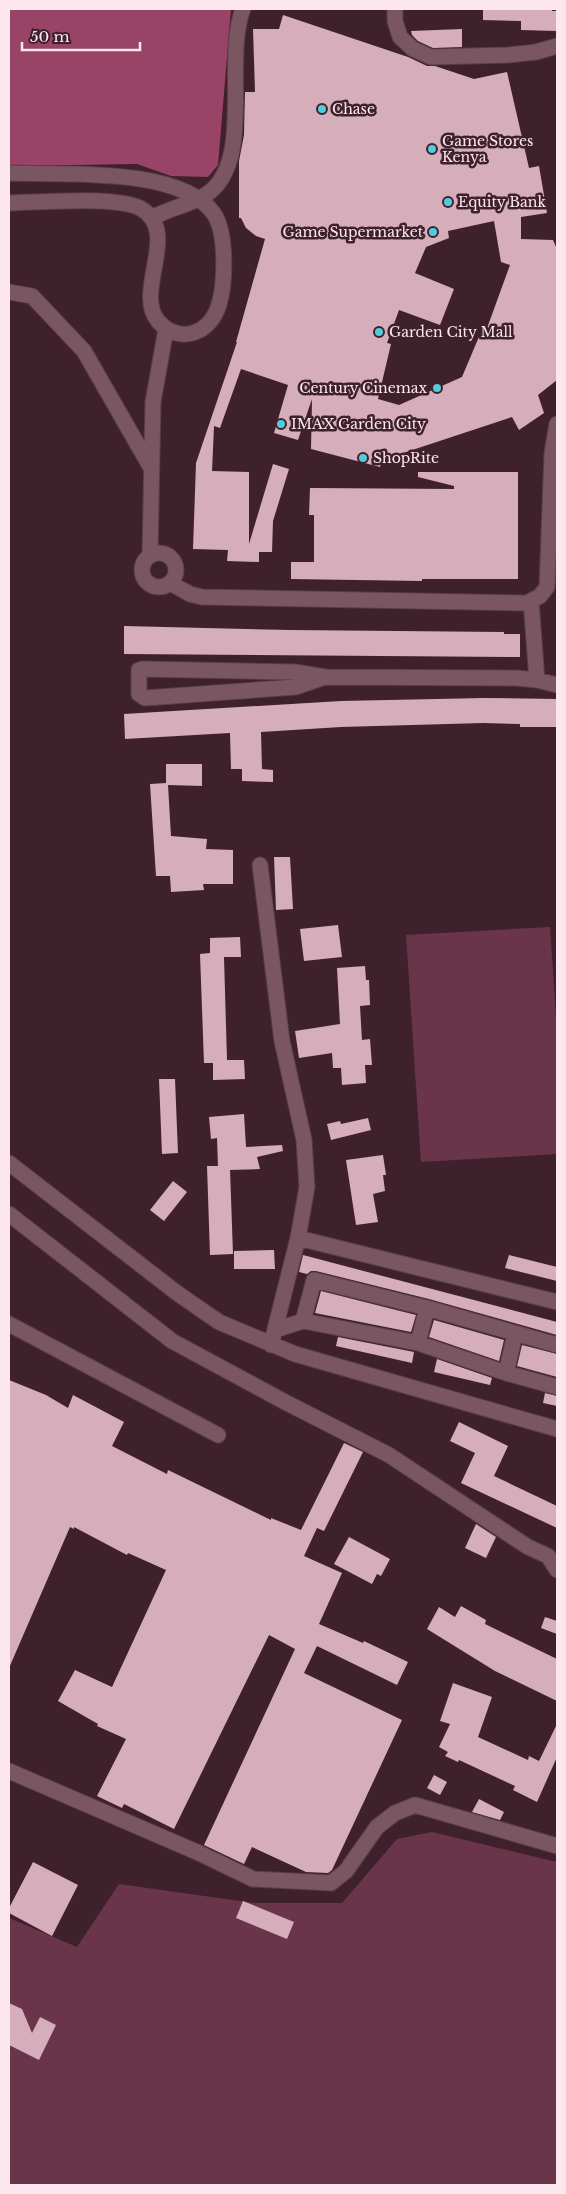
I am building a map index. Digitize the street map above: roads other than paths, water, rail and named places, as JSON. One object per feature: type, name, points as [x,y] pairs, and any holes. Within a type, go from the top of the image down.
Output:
[{"type":"street","points":[[152,218],[165,211],[198,199],[215,188],[230,164],[234,122],[235,36],[243,9]]},
{"type":"street","points":[[395,9],[395,21],[400,37],[413,49],[431,57],[508,55],[536,52],[557,46]]},
{"type":"street","points":[[9,173],[142,178],[178,187],[198,199],[214,213],[224,249],[222,295],[217,311],[208,323],[196,333],[185,336],[166,330],[156,318],[150,299],[150,286],[156,261],[157,231],[152,218],[141,208],[126,203],[106,202],[9,203]]},
{"type":"street","points":[[9,292],[32,296],[84,352],[151,468]]},
{"type":"street","points":[[150,556],[153,402],[166,330]]},
{"type":"street","points":[[170,583],[196,596],[227,598],[527,603],[532,601],[540,596],[547,587],[552,453],[557,424]]},
{"type":"street","points":[[160,554],[170,558],[176,568],[170,583],[160,587],[154,586],[145,580],[142,570],[150,556],[160,554]]},
{"type":"street","points":[[532,601],[537,680]]},
{"type":"street","points":[[324,677],[296,687],[145,698],[139,694],[139,670],[142,669],[295,672],[324,677],[516,678],[537,680],[557,685]]},
{"type":"street","points":[[260,865],[282,1041],[304,1140],[306,1187],[298,1238],[273,1337]]},
{"type":"street","points":[[9,1163],[198,1308],[220,1322],[273,1337],[296,1354],[557,1429]]},
{"type":"street","points":[[9,1214],[172,1341],[389,1455],[528,1547],[548,1556],[557,1570]]},
{"type":"street","points":[[298,1238],[557,1302]]},
{"type":"street","points":[[303,1321],[314,1280],[427,1308],[557,1345]]},
{"type":"street","points":[[418,1343],[427,1308]]},
{"type":"street","points":[[273,1337],[303,1321],[418,1343],[557,1388]]},
{"type":"street","points":[[9,1324],[218,1435]]},
{"type":"street","points":[[506,1373],[515,1334]]},
{"type":"street","points":[[9,1771],[199,1853],[253,1879],[331,1883],[346,1871],[377,1827],[395,1813],[415,1805],[557,1846]]},
{"type":"place","name":"Chase","points":[[322,109]]},
{"type":"place","name":"Game Stores Kenya","points":[[432,149]]},
{"type":"place","name":"Equity Bank","points":[[448,202]]},
{"type":"place","name":"Game Supermarket","points":[[433,232]]},
{"type":"place","name":"Garden City Mall","points":[[379,332]]},
{"type":"place","name":"Century Cinemax","points":[[437,388]]},
{"type":"place","name":"IMAX Garden City","points":[[281,424]]},
{"type":"place","name":"ShopRite","points":[[363,458]]}]
